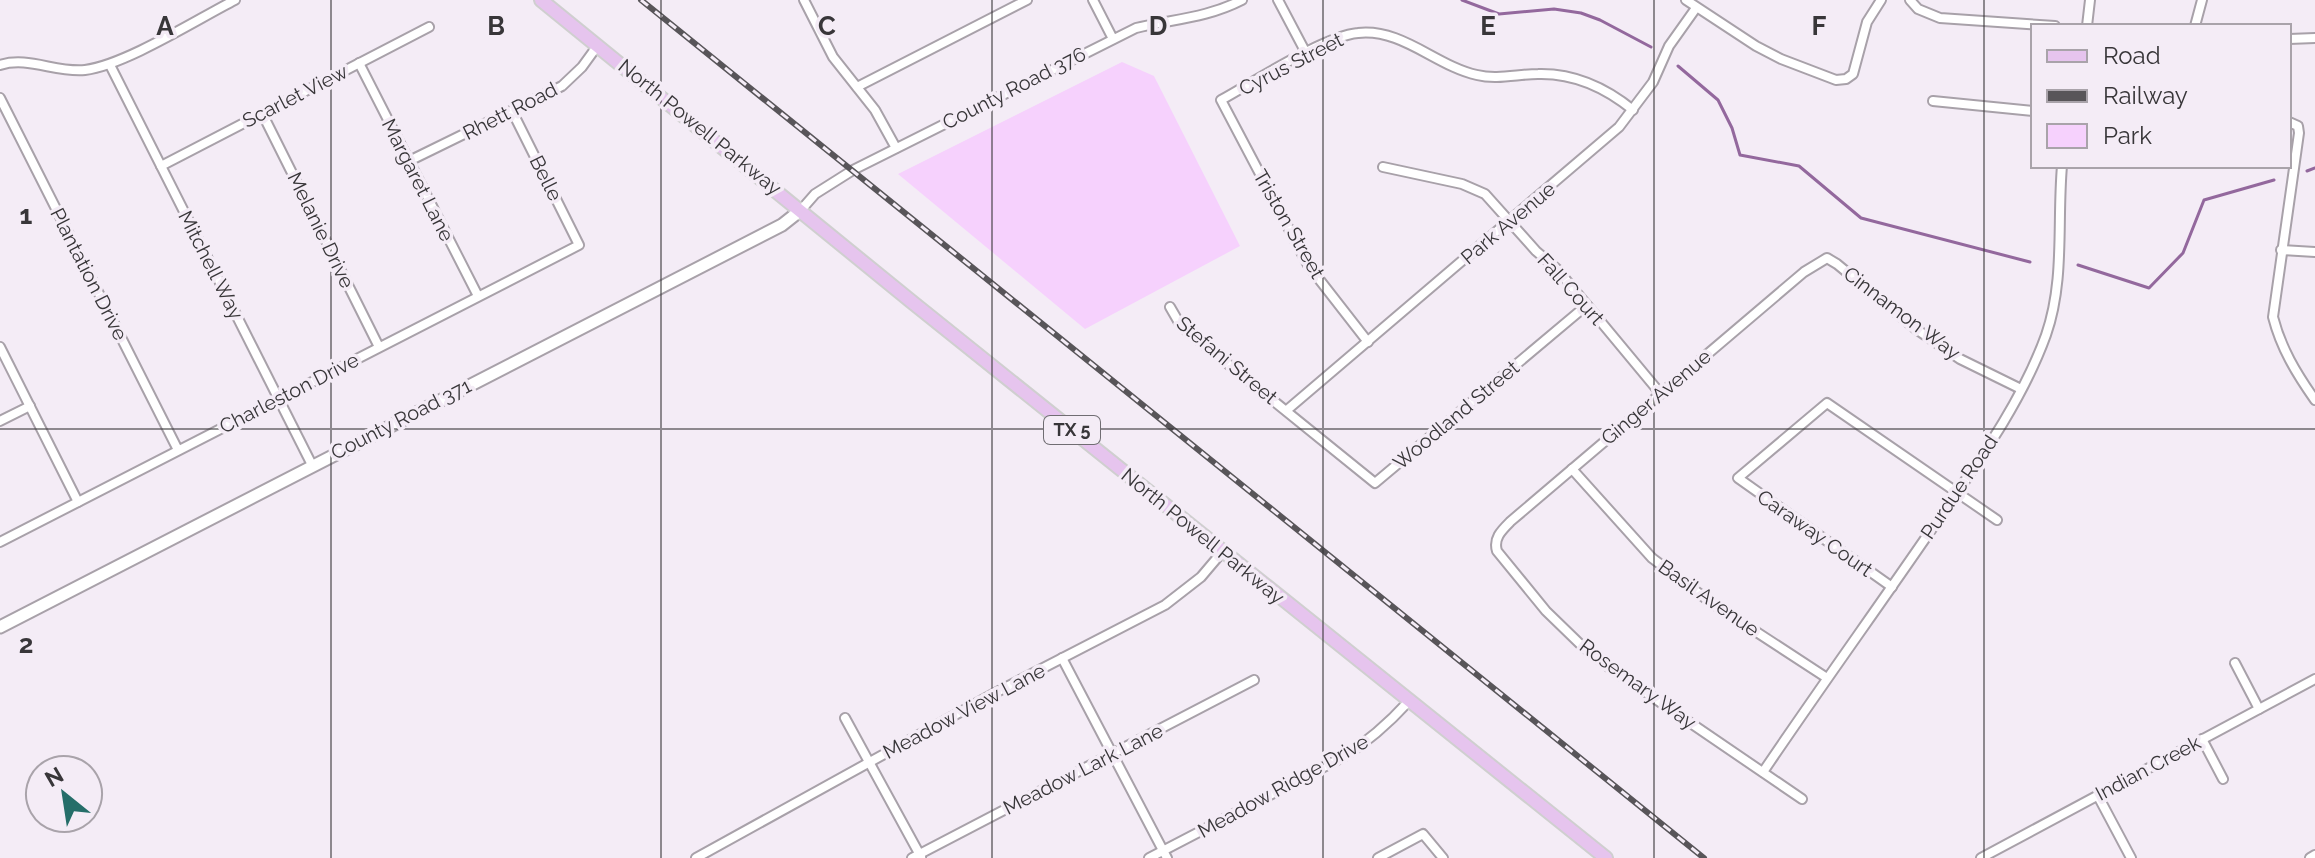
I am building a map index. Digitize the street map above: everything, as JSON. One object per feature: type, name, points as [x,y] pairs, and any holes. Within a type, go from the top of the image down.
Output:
[{"type":"main road","name":"North Powell Parkway","points":[[541,0],[912,302],[1606,858]]},
{"type":"street","points":[[0,65],[30,63],[62,71],[110,65],[235,0]]},
{"type":"street","points":[[804,0],[833,57],[875,110],[896,148]]},
{"type":"street","points":[[857,87],[1027,0]]},
{"type":"street","points":[[1093,0],[1113,39]]},
{"type":"street","name":"County Road 376","points":[[801,210],[815,194],[896,148],[1136,28],[1220,12],[1242,0]]},
{"type":"street","points":[[1278,0],[1306,53]]},
{"type":"street","points":[[1686,0],[1756,46],[1836,80],[1853,74],[1867,22],[1881,0]]},
{"type":"street","points":[[1910,0],[1918,9],[1940,18],[2031,24]]},
{"type":"street","points":[[2087,24],[2090,0]]},
{"type":"street","points":[[2196,24],[2202,0]]},
{"type":"street","name":"Park Avenue","points":[[1287,410],[1604,142],[1653,82],[1669,46],[1696,8]]},
{"type":"street","name":"Scarlet View","points":[[161,166],[429,27]]},
{"type":"street","name":"Cyrus Street","points":[[1221,100],[1345,35],[1373,33],[1403,42],[1477,75],[1567,76],[1602,88],[1633,110]]},
{"type":"street","points":[[2291,39],[2315,38]]},
{"type":"street","name":"Rhett Road","points":[[409,161],[562,86],[582,67],[598,45]]},
{"type":"street","name":"Margaret Lane","points":[[359,63],[478,296]]},
{"type":"street","name":"Mitchell Way","points":[[110,65],[312,465]]},
{"type":"street","name":"Plantation Drive","points":[[0,98],[178,450]]},
{"type":"street","name":"Triston Street","points":[[1221,100],[1308,265],[1368,342]]},
{"type":"street","points":[[1933,101],[2031,111]]},
{"type":"street","name":"Belle","points":[[512,111],[579,245]]},
{"type":"street","name":"Melanie Drive","points":[[262,113],[379,347]]},
{"type":"street","points":[[2291,123],[2298,126],[2299,133],[2273,317],[2279,342],[2314,395]]},
{"type":"street","name":"Fall Court","points":[[1383,167],[1475,188],[1485,194],[1536,251],[1557,269],[1660,393]]},
{"type":"street","name":"Purdue Road","points":[[1763,772],[1957,493],[2021,389],[2046,334],[2055,300],[2062,168]]},
{"type":"street","name":"County Road 371","points":[[0,627],[782,225],[801,210]]},
{"type":"street","name":"Charleston Drive","points":[[0,542],[579,245]]},
{"type":"street","points":[[2281,250],[2315,252]]},
{"type":"street","name":"Cinnamon Way","points":[[1827,258],[1916,329],[1960,359],[2021,389]]},
{"type":"street","name":"Ginger Avenue","points":[[1495,545],[1498,535],[1511,521],[1804,272],[1827,258]]},
{"type":"street","name":"Woodland Street","points":[[1287,410],[1375,483],[1587,305]]},
{"type":"street","name":"Stefani Street","points":[[1170,307],[1181,326],[1287,410]]},
{"type":"street","points":[[0,347],[78,502]]},
{"type":"street","name":"Caraway Court","points":[[1892,587],[1738,478],[1827,403],[1957,493]]},
{"type":"street","points":[[0,421],[30,406]]},
{"type":"street","name":"Basil Avenue","points":[[1572,469],[1652,558],[1709,601],[1827,678]]},
{"type":"street","points":[[1957,493],[1997,520]]},
{"type":"street","name":"Rosemary Way","points":[[1495,545],[1546,611],[1580,644],[1610,668],[1802,799]]},
{"type":"street","name":"Meadow View Lane","points":[[696,858],[1184,592],[1223,551]]},
{"type":"street","points":[[1062,658],[1165,854]]},
{"type":"street","points":[[2235,663],[2259,709]]},
{"type":"street","name":"Indian Creek","points":[[1981,858],[2315,679]]},
{"type":"street","name":"Meadow Lark Lane","points":[[918,857],[1254,680]]},
{"type":"street","name":"Meadow Ridge Drive","points":[[1149,858],[1165,854],[1343,757],[1386,727],[1409,701]]},
{"type":"street","points":[[845,718],[918,857]]},
{"type":"street","points":[[2202,739],[2223,779]]},
{"type":"street","points":[[2098,796],[2131,858]]},
{"type":"street","points":[[1378,858],[1423,834],[1443,858]]},
{"type":"green space","points":[[1122,62],[1154,76],[1240,246],[1085,329],[898,174]]},
{"type":"waterway","points":[[1462,0],[1499,14],[1554,9],[1581,13],[1651,47]]},
{"type":"waterway","points":[[1678,66],[1718,100],[1732,128],[1740,155],[1799,166],[1861,218],[2030,262]]},
{"type":"waterway","points":[[2307,171],[2315,168]]},
{"type":"waterway","points":[[2078,265],[2149,288],[2183,253],[2204,200],[2274,180]]},
{"type":"railway","points":[[641,0],[1704,858]]}]
